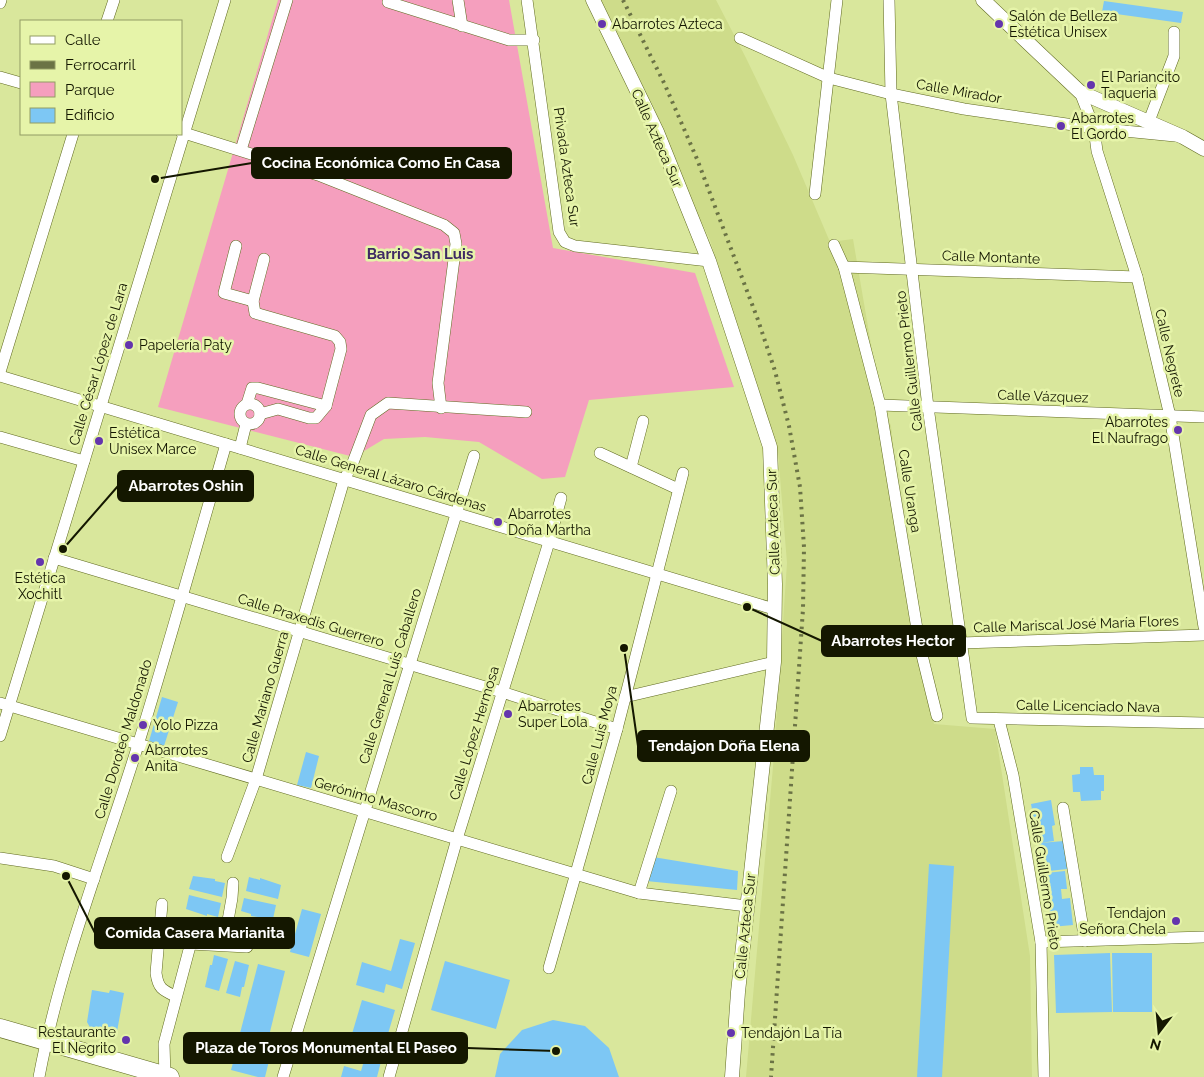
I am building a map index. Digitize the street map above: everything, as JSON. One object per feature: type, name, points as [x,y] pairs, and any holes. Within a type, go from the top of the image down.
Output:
[{"type":"main road","points":[[0,1028],[167,1077]]},
{"type":"street","points":[[107,20],[114,0]]},
{"type":"street","name":"Calle César López de Lara","points":[[0,736],[5,704],[54,558],[225,0]]},
{"type":"street","points":[[241,150],[287,0]]},
{"type":"street","points":[[389,0],[388,2],[509,40],[534,40],[528,0]]},
{"type":"street","points":[[458,0],[462,26]]},
{"type":"street","name":"Calle Azteca Sur","points":[[593,0],[657,132],[709,261],[770,447],[775,584],[774,662],[747,906],[732,1077]]},
{"type":"street","points":[[815,194],[837,0]]},
{"type":"street","name":"Calle Guillermo Prieto","points":[[889,0],[891,94],[928,407],[972,718]]},
{"type":"street","points":[[983,0],[1080,92],[1183,137],[1204,149]]},
{"type":"street","points":[[1149,122],[1174,56],[1174,32]]},
{"type":"street","name":"Calle Mirador","points":[[740,38],[829,78],[891,94],[964,109],[1094,128],[1183,137]]},
{"type":"street","name":"Privada Azteca Sur","points":[[534,40],[560,232],[565,242],[575,246],[709,261]]},
{"type":"street","points":[[0,76],[20,83]]},
{"type":"street","name":"Calle Negrete","points":[[1080,92],[1094,128],[1097,152],[1136,277],[1170,416],[1204,627]]},
{"type":"street","points":[[183,132],[318,175],[444,225],[454,233],[456,244],[438,383],[441,408]]},
{"type":"street","points":[[0,374],[73,135]]},
{"type":"street","name":"Calle Uranga","points":[[834,245],[844,267],[880,404],[920,647],[937,716]]},
{"type":"street","points":[[236,246],[224,293],[253,302]]},
{"type":"street","points":[[260,414],[278,409],[309,418],[316,418],[326,406],[342,348],[335,336],[255,313],[253,302],[264,259]]},
{"type":"street","name":"Calle Montante","points":[[844,267],[1136,277]]},
{"type":"street","name":"Calle General Lázaro Cárdenas","points":[[0,374],[774,610]]},
{"type":"street","points":[[247,404],[252,388],[258,388],[326,406]]},
{"type":"street","name":"Calle Mariano Guerra","points":[[227,857],[256,779],[344,480],[371,414],[388,403],[441,408],[526,412]]},
{"type":"street","points":[[247,404],[253,404],[259,408],[260,414],[258,421],[253,424],[246,424],[241,420],[239,414],[241,408],[247,404]]},
{"type":"street","name":"Calle Vázquez","points":[[880,404],[1204,417]]},
{"type":"street","points":[[631,467],[642,421]]},
{"type":"street","points":[[240,448],[246,424]]},
{"type":"street","points":[[0,437],[84,461]]},
{"type":"street","name":"Calle Doroteo Maldonado","points":[[39,1077],[46,1041],[94,879],[138,744],[226,444]]},
{"type":"street","points":[[600,453],[678,489]]},
{"type":"street","name":"Calle General Luis Caballero","points":[[283,1077],[474,456]]},
{"type":"street","name":"Calle Luis Moya","points":[[550,968],[617,729],[683,472]]},
{"type":"street","name":"Calle López Hermosa","points":[[389,1077],[457,838],[561,498]]},
{"type":"street","name":"Calle Praxedis Guerrero","points":[[54,558],[502,692],[617,729]]},
{"type":"street","name":"Calle Mariscal José María Flores","points":[[920,647],[961,643],[1204,635]]},
{"type":"street","points":[[625,697],[774,662]]},
{"type":"street","name":"Gerónimo Mascorro","points":[[5,704],[639,893],[747,906]]},
{"type":"street","name":"Calle Licenciado Nava","points":[[972,718],[1204,723]]},
{"type":"street","name":"Calle Guillermo Prieto","points":[[999,720],[1013,775],[1041,942],[1044,1077]]},
{"type":"street","points":[[639,893],[671,791]]},
{"type":"street","points":[[1063,808],[1085,941]]},
{"type":"street","points":[[0,858],[54,866],[94,879]]},
{"type":"street","points":[[226,926],[233,883]]},
{"type":"street","points":[[162,904],[156,973],[157,983],[164,991],[175,996]]},
{"type":"street","points":[[167,1077],[164,1044],[175,996],[196,928],[250,926]]},
{"type":"street","points":[[1041,942],[1204,937]]},
{"type":"street","points":[[190,944],[247,947]]},
{"type":"shaded area","points":[[596,0],[716,0],[793,155],[830,242],[853,239],[880,397],[891,426],[917,653],[934,724],[995,729],[1030,956],[1032,1077],[746,1077],[774,755],[787,563],[778,452],[710,240]]},
{"type":"green space","points":[[278,0],[509,0],[553,248],[695,273],[734,387],[589,400],[565,477],[542,479],[479,442],[425,437],[384,439],[354,457],[158,407]]},
{"type":"building","points":[[1104,1],[1183,12],[1181,23],[1102,12]]},
{"type":"building","points":[[162,697],[178,702],[164,746],[149,741]]},
{"type":"building","points":[[306,752],[319,756],[311,788],[297,785]]},
{"type":"building","points":[[1080,767],[1093,767],[1094,775],[1104,775],[1104,791],[1101,791],[1101,800],[1081,801],[1080,792],[1073,792],[1072,775],[1080,774]]},
{"type":"building","points":[[1051,800],[1055,825],[1052,826],[1054,841],[1040,843],[1064,841],[1067,869],[1040,872],[1038,843],[1031,804]]},
{"type":"building","points":[[653,857],[738,871],[737,890],[646,881]]},
{"type":"building","points":[[929,864],[954,866],[942,1077],[917,1077]]},
{"type":"building","points":[[1065,871],[1067,889],[1061,889],[1062,899],[1070,898],[1073,925],[1051,927],[1046,873]]},
{"type":"building","points":[[193,876],[215,879],[215,881],[225,883],[222,897],[189,889]]},
{"type":"building","points":[[249,877],[260,880],[260,878],[281,885],[278,899],[246,891]]},
{"type":"building","points":[[189,895],[221,903],[218,917],[207,914],[207,916],[186,909]]},
{"type":"building","points":[[244,898],[276,905],[273,919],[251,916],[251,914],[241,911]]},
{"type":"building","points":[[302,909],[321,914],[309,957],[290,952]]},
{"type":"building","points":[[400,939],[415,943],[402,989],[386,984],[384,993],[356,985],[362,962],[391,971]]},
{"type":"building","points":[[1110,953],[1112,1012],[1056,1013],[1054,955]]},
{"type":"building","points":[[1112,953],[1152,953],[1152,1012],[1113,1012]]},
{"type":"building","points":[[214,955],[228,959],[219,991],[205,987]]},
{"type":"building","points":[[235,961],[249,965],[240,997],[226,993]]},
{"type":"building","points":[[445,961],[510,980],[496,1029],[431,1010]]},
{"type":"building","points":[[258,964],[285,971],[266,1048],[238,1041]]},
{"type":"building","points":[[92,990],[109,993],[110,990],[124,993],[116,1037],[92,1031],[87,1022]]},
{"type":"building","points":[[362,1000],[395,1010],[385,1044],[352,1034]]},
{"type":"building","points":[[553,1020],[585,1026],[609,1048],[619,1077],[495,1077],[500,1054],[522,1030]]},
{"type":"building","points":[[370,1041],[385,1046],[377,1077],[341,1077],[344,1066],[361,1071]]},
{"type":"building","points":[[236,1052],[269,1061],[265,1077],[231,1070]]},
{"type":"railway","points":[[623,0],[665,85],[697,159],[758,320],[775,371],[789,426],[800,487],[804,547],[803,609],[771,1077]]},
{"type":"place","name":"Abarrotes Azteca","points":[[602,24]]},
{"type":"place","name":"Salón de Belleza Estética Unisex","points":[[999,24]]},
{"type":"place","name":"El Pariancito Taqueria","points":[[1091,85]]},
{"type":"place","name":"Abarrotes El Gordo","points":[[1061,126]]},
{"type":"place","name":"Cocina Económica Como En Casa","points":[[155,179]]},
{"type":"place","name":"Papelería Paty","points":[[129,345]]},
{"type":"place","name":"Abarrotes El Naufrago","points":[[1178,430]]},
{"type":"place","name":"Estética Unisex Marce","points":[[99,441]]},
{"type":"place","name":"Abarrotes Doña Martha","points":[[498,522]]},
{"type":"place","name":"Abarrotes Oshin","points":[[63,549]]},
{"type":"place","name":"Estética Xochitl","points":[[40,562]]},
{"type":"place","name":"Abarrotes Hector","points":[[747,607]]},
{"type":"place","name":"Tendajon Doña Elena","points":[[624,648]]},
{"type":"place","name":"Abarrotes Super Lola","points":[[508,714]]},
{"type":"place","name":"Yolo Pizza","points":[[143,725]]},
{"type":"place","name":"Abarrotes Anita","points":[[135,758]]},
{"type":"place","name":"Comida Casera Marianita","points":[[66,876]]},
{"type":"place","name":"Tendajon Señora Chela","points":[[1176,921]]},
{"type":"place","name":"Tendajón La Tía","points":[[731,1033]]},
{"type":"place","name":"Restaurante El Negrito","points":[[126,1040]]},
{"type":"place","name":"Plaza de Toros Monumental El Paseo","points":[[556,1051]]},
{"type":"district","name":"Barrio San Luis","points":[[420,254]]}]
